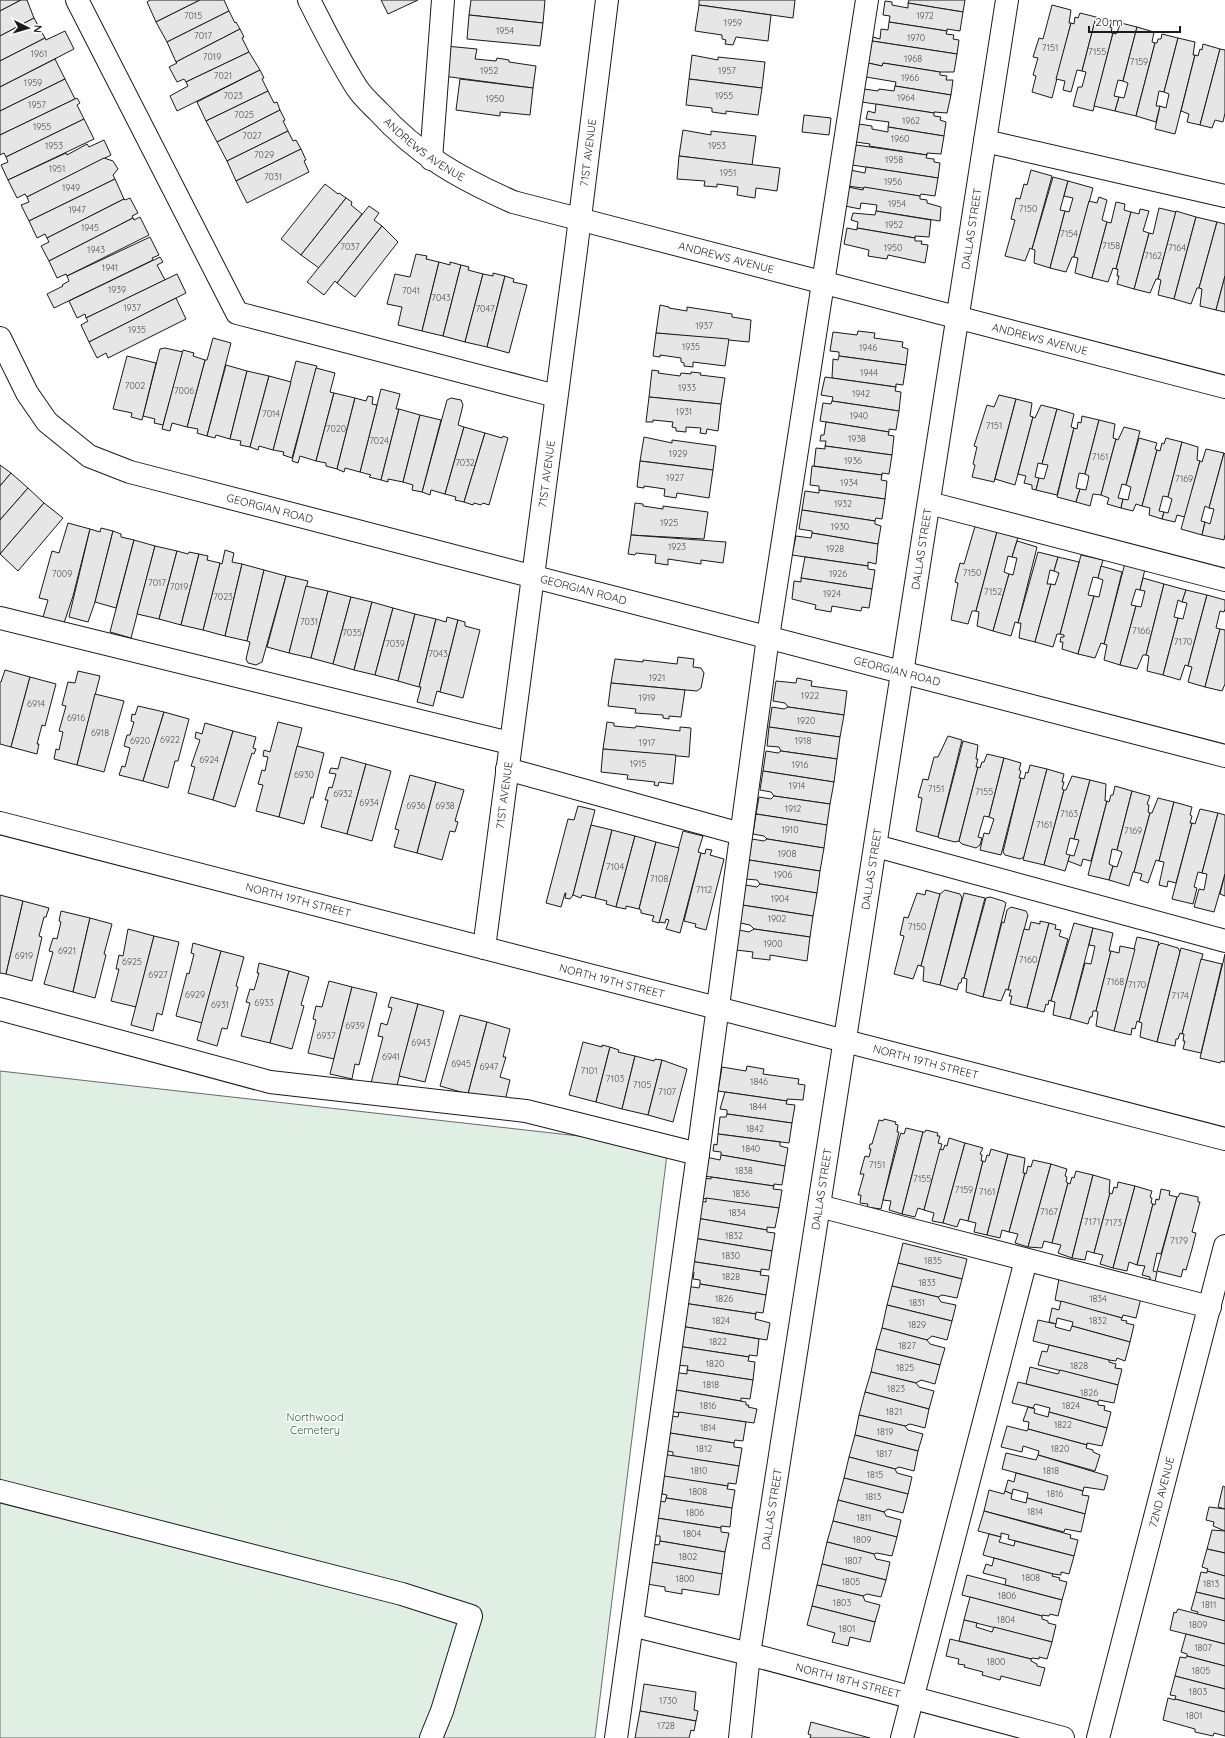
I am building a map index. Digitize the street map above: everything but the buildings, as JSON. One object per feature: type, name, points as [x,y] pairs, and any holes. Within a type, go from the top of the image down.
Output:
[{"type":"street","points":[[77,0],[237,313],[556,396]]},
{"type":"street","name":"ANDREWS AVENUE","points":[[309,0],[358,90],[396,131],[431,159],[469,182],[513,202],[1225,387]]},
{"type":"street","points":[[431,159],[443,0]]},
{"type":"street","name":"71ST AVENUE","points":[[484,948],[580,220],[607,0]]},
{"type":"street","points":[[616,1738],[698,1154],[768,637],[867,0]]},
{"type":"street","name":"DALLAS STREET","points":[[740,1738],[749,1654],[846,1041],[1007,0]]},
{"type":"street","points":[[985,141],[1225,196]]},
{"type":"street","name":"GEORGIAN ROAD","points":[[0,338],[27,393],[48,422],[89,456],[130,472],[1225,756]]},
{"type":"street","points":[[929,503],[1225,580]]},
{"type":"street","points":[[0,618],[510,743]]},
{"type":"street","points":[[507,769],[741,834]]},
{"type":"street","name":"NORTH 19TH STREET","points":[[0,823],[1225,1139]]},
{"type":"street","points":[[876,846],[1225,941]]},
{"type":"street","points":[[0,1008],[270,1082],[526,1111],[698,1154]]},
{"type":"street","points":[[819,1206],[1210,1307]]},
{"type":"street","name":"72ND AVENUE","points":[[1098,1738],[1225,1246]]},
{"type":"street","points":[[902,1738],[914,1698],[1026,1260]]},
{"type":"street","points":[[0,1491],[402,1594],[471,1616],[442,1711],[431,1738]]},
{"type":"street","name":"NORTH 18TH STREET","points":[[632,1625],[749,1654],[1063,1738]]},
{"type":"green space","name":"Northwood Cemetery","points":[[0,1071],[668,1146],[595,1738],[0,1738]]}]
